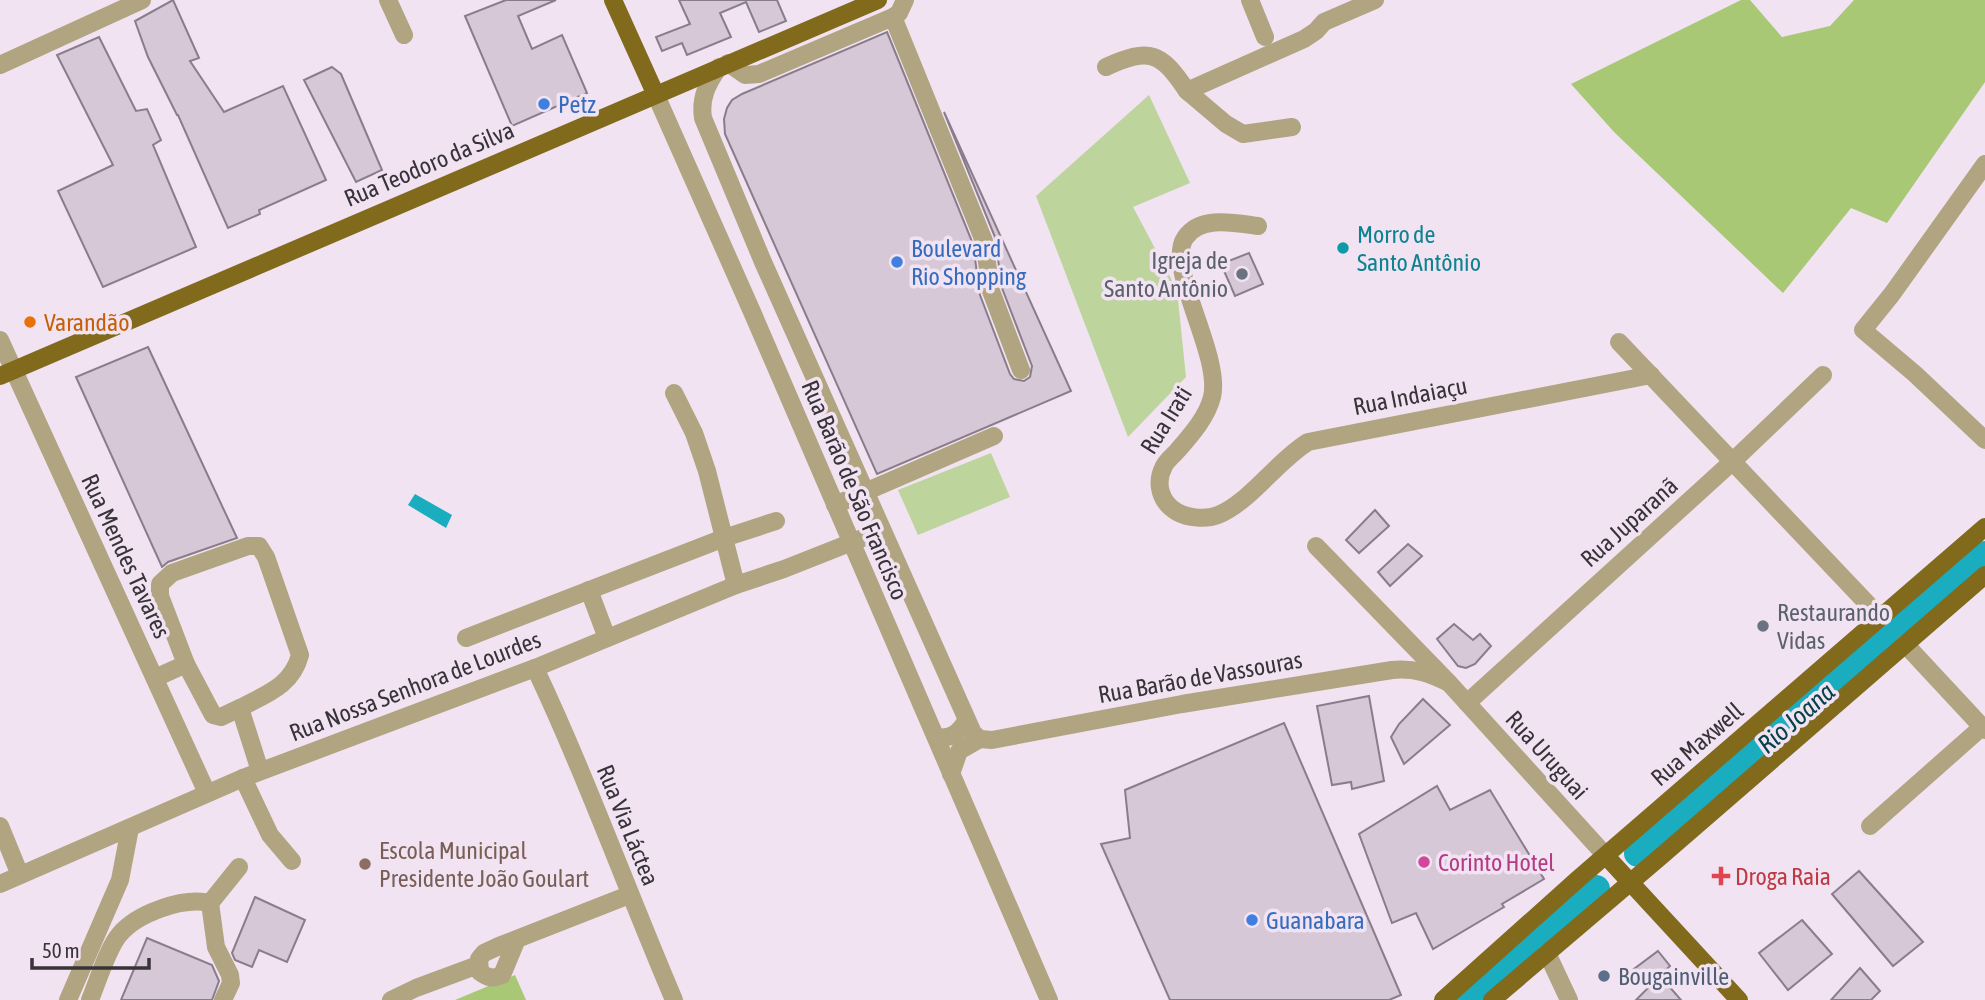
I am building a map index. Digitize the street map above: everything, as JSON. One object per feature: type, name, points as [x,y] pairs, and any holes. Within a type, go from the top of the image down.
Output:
[{"type":"main road","name":"Rua Barão de São Francisco","points":[[613,0],[655,93]]},
{"type":"main road","name":"Rua Teodoro da Silva","points":[[7,372],[877,0]]},
{"type":"main road","name":"Rua Maxwell","points":[[1443,1000],[1985,527]]},
{"type":"main road","points":[[1492,1000],[1985,575]]},
{"type":"main road","name":"Rua Uruguai","points":[[1606,856],[1739,1000]]},
{"type":"street","points":[[0,65],[142,0]]},
{"type":"street","points":[[388,0],[404,35]]},
{"type":"street","points":[[724,65],[752,76],[893,17],[899,13],[905,0]]},
{"type":"street","points":[[1250,0],[1265,37]]},
{"type":"street","points":[[1187,91],[1304,39],[1324,22],[1375,0]]},
{"type":"street","points":[[893,17],[984,241],[991,291],[1021,370]]},
{"type":"street","points":[[826,21],[867,28]]},
{"type":"street","points":[[1106,67],[1130,56],[1157,57],[1172,68],[1187,91],[1226,124],[1243,134],[1292,127]]},
{"type":"street","name":"Rua Barão de São Francisco","points":[[724,65],[704,93],[701,105],[703,118],[763,261],[966,721]]},
{"type":"street","name":"Rua Barão de São Francisco","points":[[655,93],[1049,1000]]},
{"type":"street","points":[[1985,164],[1863,330],[1915,374],[1985,440]]},
{"type":"street","name":"Rua Irati","points":[[1203,518],[1176,511],[1163,499],[1158,484],[1164,466],[1193,433],[1212,396],[1209,357],[1179,251],[1191,230],[1206,224],[1225,222],[1258,226]]},
{"type":"street","name":"Rua Mendes Tavares","points":[[0,340],[7,372],[155,678],[207,793]]},
{"type":"street","points":[[1619,342],[1881,618]]},
{"type":"street","name":"Rua Indaiaçu","points":[[1203,518],[1217,516],[1238,502],[1292,451],[1308,442],[1651,375]]},
{"type":"street","name":"Rua Juparanã","points":[[1467,703],[1733,461],[1823,375]]},
{"type":"street","points":[[674,393],[694,433],[707,471],[736,585]]},
{"type":"street","points":[[835,505],[994,436]]},
{"type":"street","points":[[466,638],[724,537],[776,521]]},
{"type":"street","points":[[851,543],[870,537],[899,568]]},
{"type":"street","name":"Rua Nossa Senhora de Lourdes","points":[[0,884],[251,774],[535,668],[736,585],[851,543]]},
{"type":"street","points":[[248,546],[259,547],[266,557],[300,655],[296,670],[285,683],[240,708],[221,717],[213,715],[186,664],[160,596],[160,584],[172,573],[248,546]]},
{"type":"street","name":"Rua Uruguai","points":[[1316,546],[1449,683],[1606,856]]},
{"type":"street","points":[[589,590],[607,638]]},
{"type":"street","points":[[1870,826],[1983,729],[1905,644]]},
{"type":"street","points":[[155,678],[186,664]]},
{"type":"street","name":"Rua Via Láctea","points":[[535,668],[561,724],[674,1000]]},
{"type":"street","name":"Rua Barão de Vassouras","points":[[980,739],[992,740],[1182,704],[1392,670],[1409,668],[1424,671],[1449,683]]},
{"type":"street","points":[[240,708],[251,774],[270,835],[292,861]]},
{"type":"street","points":[[936,737],[953,735],[966,721],[980,739],[959,751],[951,774]]},
{"type":"street","points":[[0,827],[20,875]]},
{"type":"street","points":[[68,1000],[120,880],[130,828]]},
{"type":"street","points":[[223,1000],[230,983],[230,975],[216,947],[210,903],[239,867]]},
{"type":"street","points":[[517,939],[502,975],[486,977],[480,972],[479,960],[484,953],[517,939],[629,895]]},
{"type":"street","points":[[90,1000],[118,936],[131,923],[169,906],[198,900],[210,903]]},
{"type":"street","points":[[1547,953],[1569,1000]]},
{"type":"street","points":[[391,1000],[478,965]]},
{"type":"green space","points":[[1741,0],[1750,0],[1782,37],[1830,26],[1854,0],[1985,0],[1985,82],[1887,223],[1851,208],[1783,293],[1615,133],[1571,84]]},
{"type":"green space","points":[[1149,95],[1190,183],[1133,207],[1177,290],[1186,377],[1128,437],[1036,196]]},
{"type":"green space","points":[[991,453],[1010,497],[918,535],[898,490]]},
{"type":"green space","points":[[515,975],[526,1000],[455,1000]]},
{"type":"water","points":[[415,494],[452,515],[446,528],[408,505]]},
{"type":"building","points":[[173,0],[199,58],[190,61],[224,112],[283,86],[326,180],[259,210],[260,214],[228,228],[178,115],[148,57],[135,21]]},
{"type":"building","points":[[506,0],[556,0],[518,16],[532,49],[562,35],[587,93],[512,126],[465,16]]},
{"type":"building","points":[[679,0],[777,0],[786,21],[759,32],[746,2],[720,13],[731,37],[687,55],[682,43],[662,51],[656,37],[690,24]]},
{"type":"building","name":"Boulevard Rio Shopping","points":[[887,32],[973,244],[980,295],[1010,374],[1014,379],[1024,381],[1030,377],[1032,366],[1002,288],[995,237],[944,112],[1071,391],[877,474],[725,134],[724,119],[732,100],[742,94]]},
{"type":"building","points":[[99,37],[136,111],[147,109],[161,140],[153,145],[196,247],[103,287],[58,191],[113,165],[57,55]]},
{"type":"building","points":[[332,67],[341,74],[382,170],[356,182],[304,80]]},
{"type":"building","name":"Igreja de Santo Antônio","points":[[1249,253],[1263,284],[1235,296],[1221,264]]},
{"type":"building","points":[[148,347],[237,538],[168,562],[162,567],[76,377]]},
{"type":"building","points":[[1375,510],[1389,526],[1359,553],[1346,540]]},
{"type":"building","points":[[1408,544],[1422,556],[1390,586],[1378,572]]},
{"type":"building","points":[[1454,624],[1473,640],[1480,634],[1491,646],[1475,664],[1466,668],[1458,666],[1437,639]]},
{"type":"building","points":[[1369,696],[1384,781],[1352,789],[1351,782],[1332,785],[1317,706]]},
{"type":"building","points":[[1423,699],[1450,725],[1404,764],[1391,737],[1399,724]]},
{"type":"building","name":"Guanabara","points":[[1284,723],[1401,995],[1389,1000],[1170,1000],[1101,844],[1130,838],[1125,790]]},
{"type":"building","name":"Corinto Hotel","points":[[1437,786],[1450,810],[1490,790],[1544,879],[1502,904],[1504,907],[1433,949],[1416,913],[1392,923],[1359,834]]},
{"type":"building","points":[[1859,871],[1923,942],[1893,966],[1832,894]]},
{"type":"building","points":[[255,897],[305,920],[287,962],[259,950],[252,967],[235,960],[232,953]]},
{"type":"building","points":[[1802,920],[1832,954],[1788,990],[1759,953]]},
{"type":"building","points":[[147,938],[212,965],[219,981],[212,1000],[121,1000]]},
{"type":"building","points":[[1658,951],[1670,966],[1660,976],[1681,1000],[1636,1000],[1650,986],[1634,969]]},
{"type":"building","points":[[1860,968],[1880,991],[1871,1000],[1831,1000]]},
{"type":"waterway","name":"Rio Joana","points":[[1638,853],[1985,555]]},
{"type":"waterway","name":"Rio Joana","points":[[1469,1000],[1596,889]]},
{"type":"place","name":"Petz","points":[[544,104]]},
{"type":"place","name":"Morro de Santo Antônio","points":[[1343,248]]},
{"type":"place","name":"Boulevard Rio Shopping","points":[[897,262]]},
{"type":"place","name":"Igreja de Santo Antônio","points":[[1242,274]]},
{"type":"place","name":"Varandão","points":[[30,322]]},
{"type":"place","name":"Restaurando Vidas","points":[[1763,626]]},
{"type":"place","name":"Corinto Hotel","points":[[1424,862]]},
{"type":"place","name":"Escola Municipal Presidente João Goulart","points":[[365,864]]},
{"type":"place","name":"Droga Raia","points":[[1721,876]]},
{"type":"place","name":"Guanabara","points":[[1252,920]]},
{"type":"place","name":"Bougainville","points":[[1604,976]]}]
